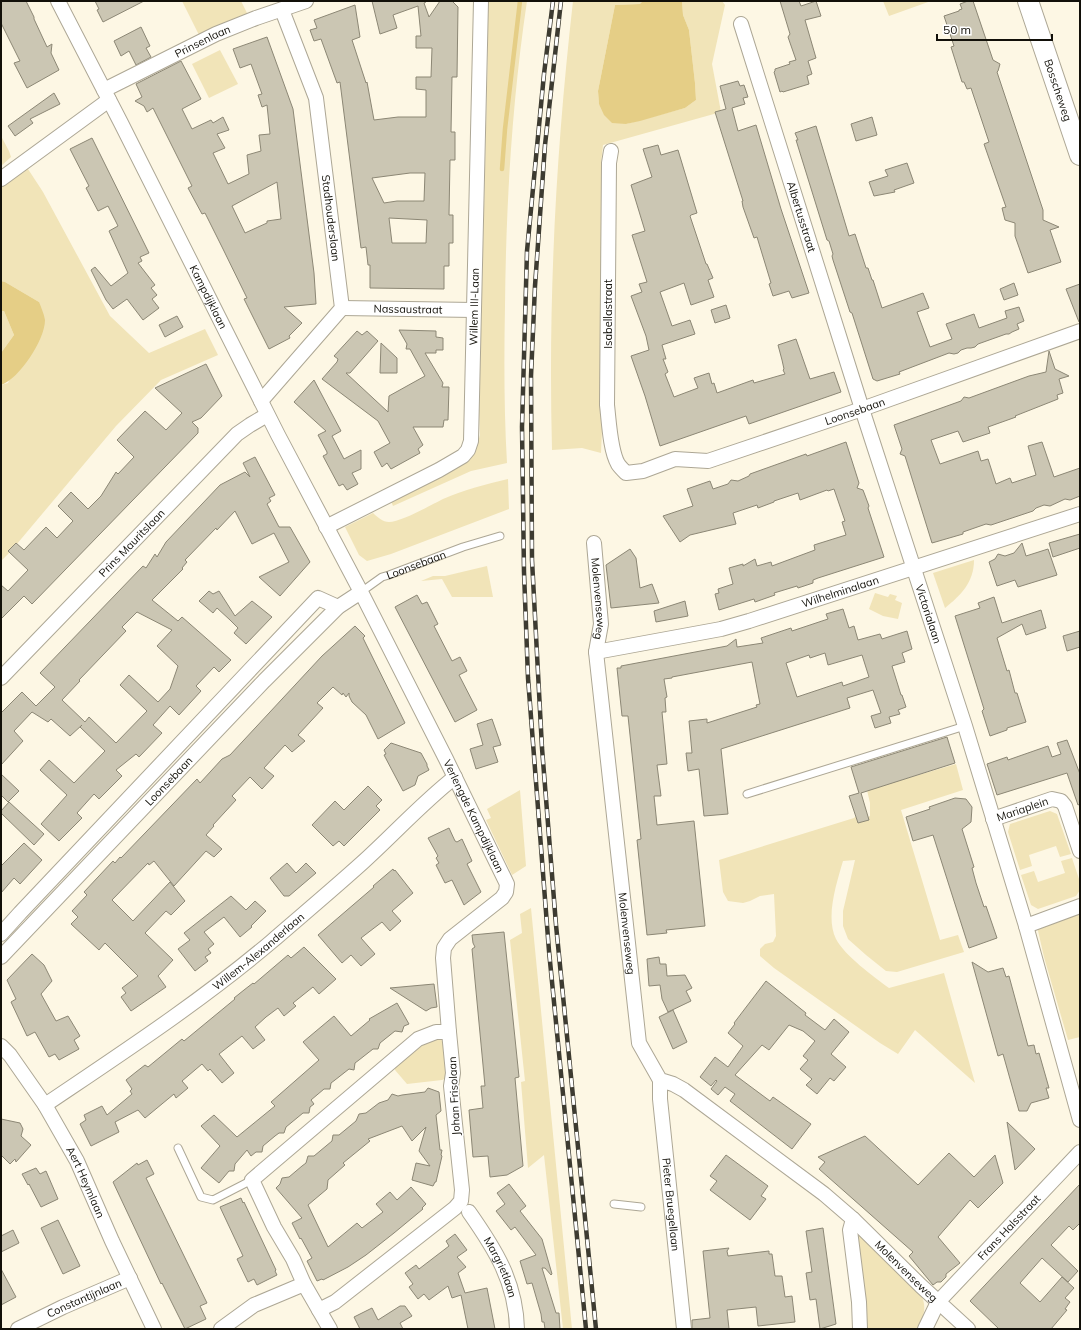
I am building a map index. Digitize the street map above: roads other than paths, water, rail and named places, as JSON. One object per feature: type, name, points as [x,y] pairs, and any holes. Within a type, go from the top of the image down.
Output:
[{"type":"main road","name":"Bosscheweg","points":[[1028,1],[1080,156]]},
{"type":"street","name":"Kampdijklaan","points":[[58,1],[107,95],[267,415],[361,592]]},
{"type":"street","name":"Prinsenlaan","points":[[1,180],[107,95],[216,34],[256,18],[306,1]]},
{"type":"street","name":"Willem III-Laan","points":[[326,527],[439,470],[463,456],[468,450],[471,441],[481,1]]},
{"type":"street","name":"Stadhouderslaan","points":[[282,10],[316,98],[342,308]]},
{"type":"street","name":"Albertusstraat","points":[[741,24],[862,409]]},
{"type":"street","name":"Isabellastraat","points":[[611,151],[609,163],[607,405],[610,434],[617,463],[626,473]]},
{"type":"street","name":"Nassaustraat","points":[[342,308],[474,310]]},
{"type":"street","points":[[260,401],[342,308]]},
{"type":"street","name":"Loonsebaan","points":[[626,473],[643,471],[675,459],[708,461],[862,409],[1080,331]]},
{"type":"street","name":"Victorialaan","points":[[862,409],[965,726],[993,819]]},
{"type":"street","name":"Prins Mauritslaan","points":[[1,678],[237,434],[267,415]]},
{"type":"street","name":"Wilhelminalaan","points":[[596,652],[720,629],[749,621],[1080,514]]},
{"type":"street","name":"Molenvenseweg","points":[[594,543],[601,624],[596,652],[639,1043],[660,1080],[673,1084],[684,1090],[824,1194],[853,1219],[938,1302],[925,1329]]},
{"type":"street","name":"Loonsebaan","points":[[1,957],[264,682],[338,607],[361,592]]},
{"type":"street","name":"Verlengde Kampdijklaan","points":[[361,592],[455,776],[506,884],[506,892],[502,898],[450,939],[444,948],[443,958],[450,1032]]},
{"type":"street","name":"Loonsebaan","points":[[1,934],[318,598],[338,607]]},
{"type":"street","name":"Willem-Alexanderlaan","points":[[45,1105],[166,1022],[258,953],[362,863],[438,790],[455,776]]},
{"type":"street","name":"Mariaplein","points":[[1080,851],[1066,806],[1061,801],[1052,799],[993,819],[1026,926],[1080,1120]]},
{"type":"street","points":[[1026,926],[1080,906]]},
{"type":"street","points":[[330,1329],[304,1284],[293,1259],[274,1227],[252,1180],[418,1039],[436,1032],[450,1032]]},
{"type":"street","name":"Johan Frisolaan","points":[[319,1310],[341,1297],[455,1208],[461,1201],[462,1190],[451,1086],[454,1074],[450,1032]]},
{"type":"street","name":"Aert Heymlaan","points":[[1,1046],[10,1054],[45,1105],[77,1161],[154,1329]]},
{"type":"street","name":"Pieter Bruegellaan","points":[[660,1080],[660,1099],[684,1329]]},
{"type":"street","name":"Frans Halsstraat","points":[[938,1302],[1080,1152]]},
{"type":"street","name":"Margrietlaan","points":[[469,1212],[490,1243],[506,1273],[514,1304],[517,1329]]},
{"type":"street","points":[[853,1219],[850,1230],[859,1302],[860,1329]]},
{"type":"street","name":"Constantijnlaan","points":[[18,1329],[63,1307],[130,1278]]},
{"type":"street","points":[[221,1329],[254,1305],[304,1284]]},
{"type":"street","points":[[938,1302],[968,1329]]},
{"type":"lane","name":"Loonsebaan","points":[[361,592],[389,575],[463,547],[500,536]]},
{"type":"lane","points":[[747,794],[965,726]]},
{"type":"lane","points":[[178,1148],[201,1197],[213,1200],[252,1180]]},
{"type":"lane","points":[[614,1204],[641,1207]]},
{"type":"waterway","points":[[502,169],[505,129],[520,1]]},
{"type":"railway","points":[[553,1],[544,74],[527,251],[522,427],[524,572],[528,678],[549,951],[586,1329]]},
{"type":"railway","points":[[561,1],[545,145],[535,286],[531,376],[532,560],[542,748],[556,925],[596,1329]]}]
